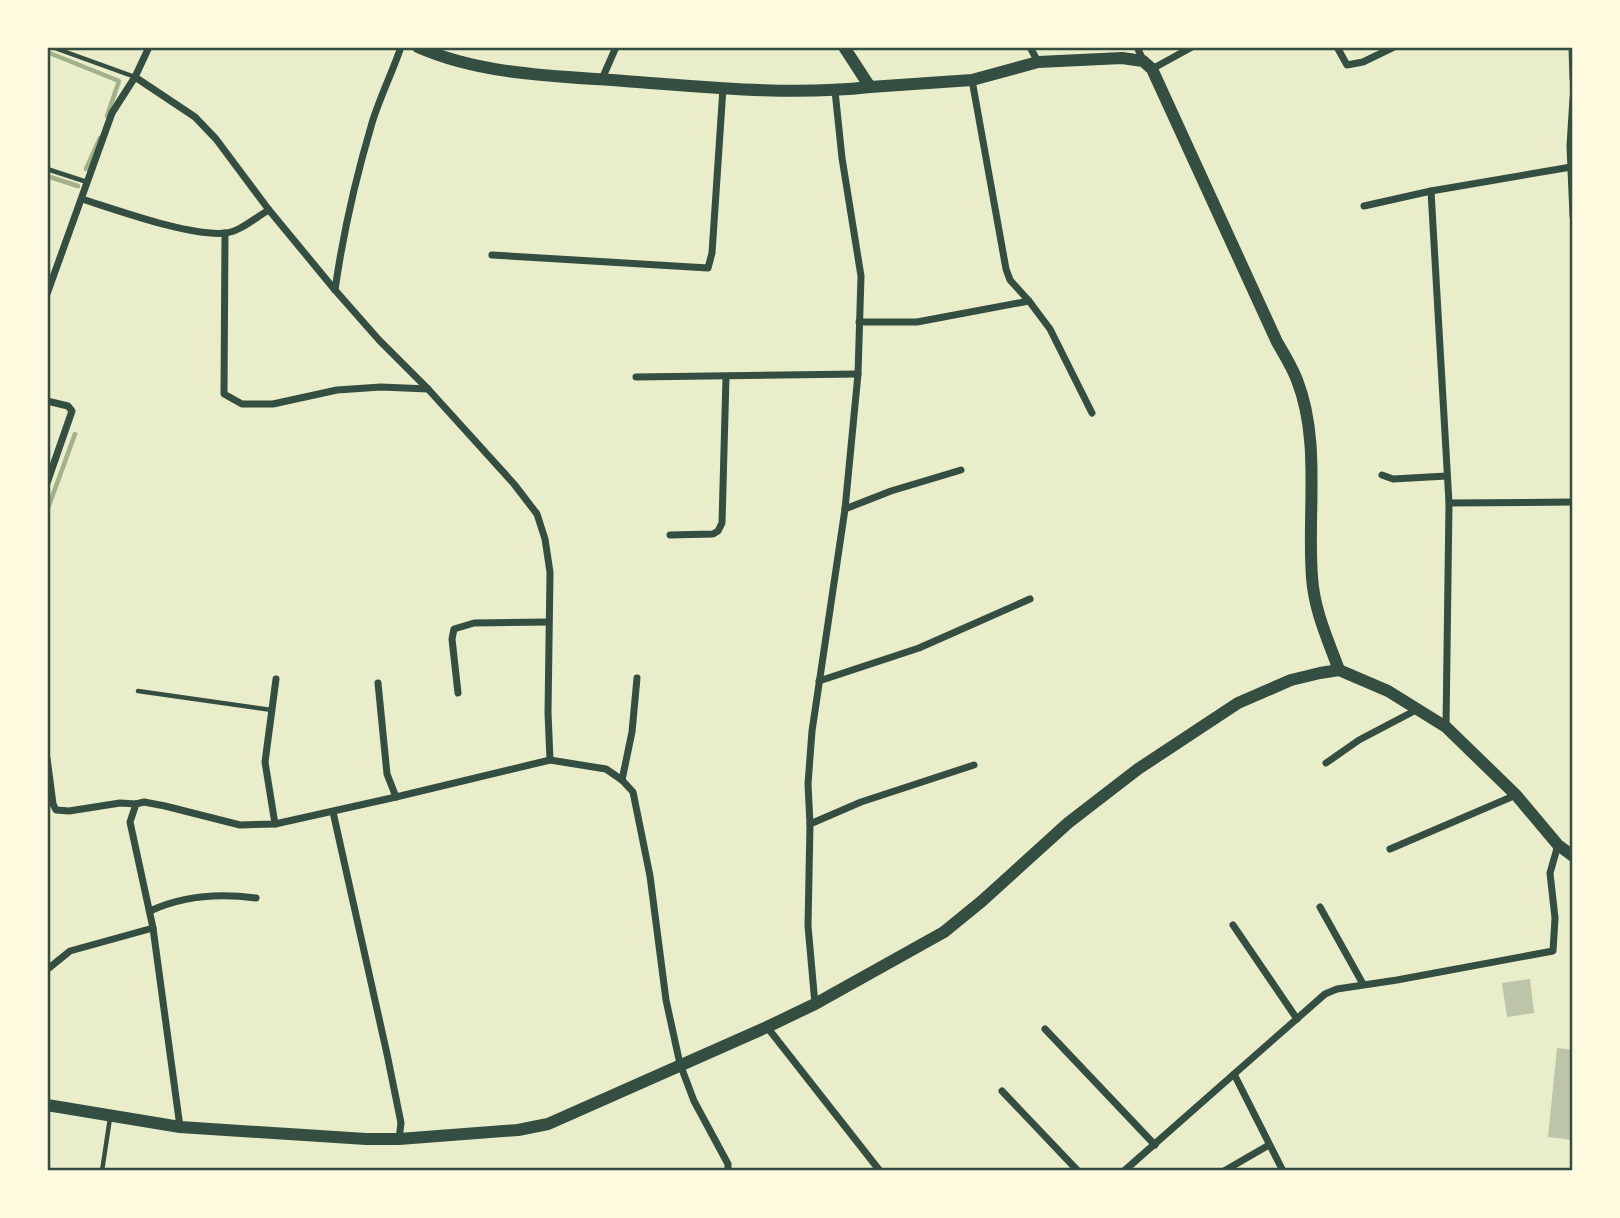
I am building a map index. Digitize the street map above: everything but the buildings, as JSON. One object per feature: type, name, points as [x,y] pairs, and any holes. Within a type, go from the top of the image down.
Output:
[{"type":"main road","points":[[418,47],[438,56],[499,70],[723,88],[835,91],[972,80],[1038,62],[1122,58],[1148,65],[1277,342],[1297,379],[1310,438],[1312,579],[1318,615],[1339,670]]},
{"type":"main road","points":[[844,47],[870,87]]},
{"type":"main road","points":[[47,1105],[180,1127],[399,1139],[518,1130],[548,1124],[815,1004],[944,932],[1068,823],[1138,769],[1238,703],[1292,680],[1339,670],[1388,691],[1446,727],[1516,795],[1558,845],[1573,856]]},
{"type":"street","points":[[47,294],[112,113],[135,77],[149,47]]},
{"type":"street","points":[[335,290],[355,187],[373,121],[401,47]]},
{"type":"street","points":[[602,79],[616,47]]},
{"type":"street","points":[[1031,47],[1038,62]]},
{"type":"street","points":[[1138,47],[1148,65],[1192,47]]},
{"type":"street","points":[[1337,47],[1347,65],[1363,62],[1394,47]]},
{"type":"street","points":[[1572,47],[1573,79]]},
{"type":"street","points":[[135,77],[195,117],[243,172],[269,210],[335,290],[514,484],[537,514],[545,539],[550,572],[550,760]]},
{"type":"street","points":[[972,80],[1006,269],[1010,280],[1049,329],[1092,413]]},
{"type":"street","points":[[492,255],[708,268],[712,253],[723,88]]},
{"type":"street","points":[[815,1004],[808,926],[808,784],[812,731],[845,509],[858,374],[861,276],[842,158],[835,91]]},
{"type":"street","points":[[1573,98],[1573,216]]},
{"type":"street","points":[[1364,206],[1431,191],[1571,167]]},
{"type":"street","points":[[1431,191],[1449,503],[1446,727]]},
{"type":"street","points":[[82,199],[187,229],[225,233],[269,210]]},
{"type":"street","points":[[225,233],[225,394],[242,404],[273,404],[337,390],[382,387],[428,389]]},
{"type":"street","points":[[859,322],[917,322],[1029,301]]},
{"type":"street","points":[[636,377],[858,374]]},
{"type":"street","points":[[670,535],[713,534],[722,523],[726,377]]},
{"type":"street","points":[[47,401],[68,406],[72,411],[47,483]]},
{"type":"street","points":[[845,509],[891,491],[961,470]]},
{"type":"street","points":[[1382,475],[1392,479],[1447,476]]},
{"type":"street","points":[[1449,503],[1573,502]]},
{"type":"street","points":[[819,681],[919,648],[1030,599]]},
{"type":"street","points":[[458,693],[452,639],[454,629],[474,623],[548,622]]},
{"type":"street","points":[[622,780],[632,732],[637,678]]},
{"type":"street","points":[[275,824],[265,762],[276,679]]},
{"type":"street","points":[[379,683],[387,774],[396,797]]},
{"type":"street","points":[[1326,763],[1359,740],[1418,709]]},
{"type":"street","points":[[47,758],[56,810],[144,803],[240,825],[275,824],[333,812],[550,760],[606,769],[633,792],[650,876],[666,1000],[680,1064],[694,1101],[728,1164],[728,1171]]},
{"type":"street","points":[[810,824],[862,802],[974,765]]},
{"type":"street","points":[[1390,849],[1516,795]]},
{"type":"street","points":[[136,804],[130,822],[153,928],[180,1127]]},
{"type":"street","points":[[333,812],[401,1123],[399,1139]]},
{"type":"street","points":[[1124,1171],[1325,994],[1363,984],[1397,981],[1553,951],[1555,918],[1550,873],[1558,845]]},
{"type":"street","points":[[150,911],[171,901],[204,896],[235,895],[256,898]]},
{"type":"street","points":[[1320,906],[1363,984]]},
{"type":"street","points":[[1233,925],[1297,1019]]},
{"type":"street","points":[[49,968],[71,951],[153,928]]},
{"type":"street","points":[[767,1027],[880,1171]]},
{"type":"street","points":[[1045,1029],[1156,1145]]},
{"type":"street","points":[[1234,1074],[1283,1171]]},
{"type":"street","points":[[1002,1091],[1078,1171]]},
{"type":"street","points":[[1224,1171],[1269,1145]]},
{"type":"lane","points":[[52,47],[135,77]]},
{"type":"lane","points":[[47,169],[87,182]]},
{"type":"lane","points":[[138,691],[272,710]]},
{"type":"lane","points":[[102,1171],[110,1117]]},
{"type":"waterway","points":[[47,52],[119,81],[107,116]]},
{"type":"waterway","points":[[86,169],[100,138]]},
{"type":"waterway","points":[[47,176],[78,186]]},
{"type":"waterway","points":[[47,511],[75,434]]}]
